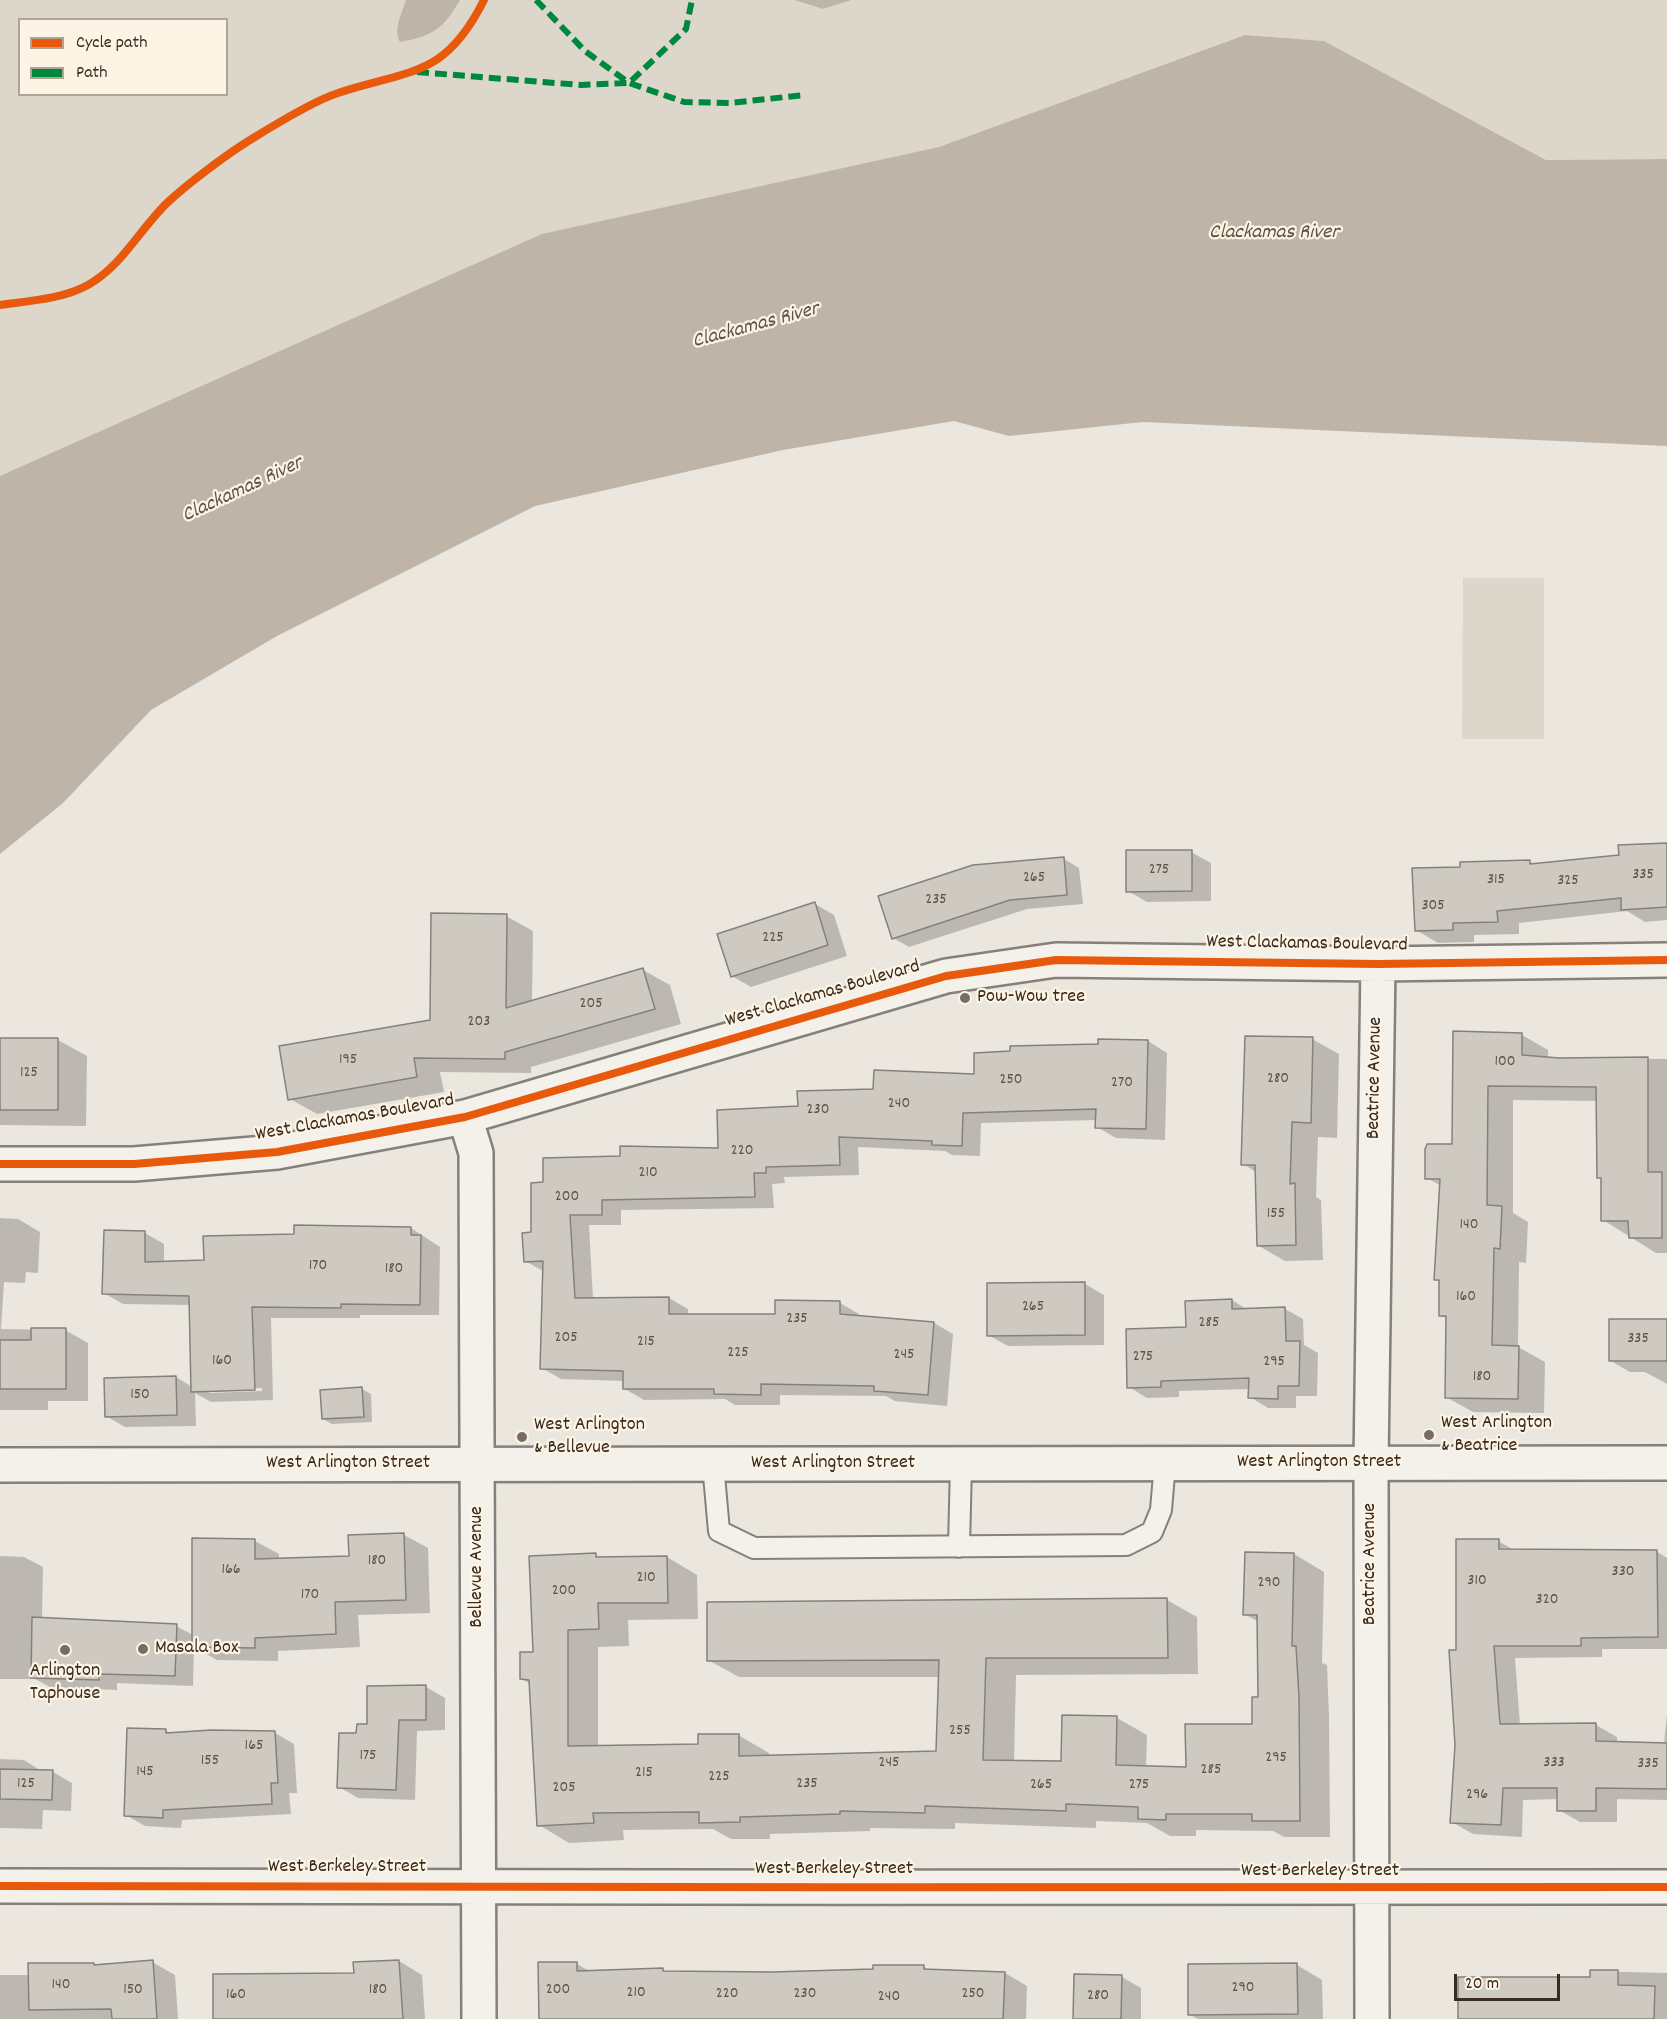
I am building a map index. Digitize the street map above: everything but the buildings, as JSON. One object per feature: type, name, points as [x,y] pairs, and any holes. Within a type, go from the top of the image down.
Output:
[{"type":"street","name":"West Clackamas Boulevard","points":[[0,1164],[134,1164],[277,1152],[465,1117],[946,976],[1056,960],[1214,960],[1378,964],[1667,960]]},
{"type":"street","name":"Beatrice Avenue","points":[[1372,2019],[1371,1463],[1378,964]]},
{"type":"street","name":"Bellevue Avenue","points":[[465,1117],[476,1153],[479,2019]]},
{"type":"street","name":"West Arlington Street","points":[[0,1465],[1667,1463]]},
{"type":"street","name":"West Berkeley Street","points":[[0,1886],[478,1884],[1372,1889],[1667,1887]]},
{"type":"lane","points":[[713,1464],[719,1532],[753,1548],[1126,1545],[1152,1532],[1161,1510],[1165,1463]]},
{"type":"lane","points":[[959,1547],[961,1464]]},
{"type":"shaded area","points":[[0,0],[794,0],[823,9],[852,0],[1667,0],[1667,159],[1546,160],[1324,41],[1245,35],[939,147],[0,476]]},
{"type":"shaded area","points":[[1463,578],[1544,578],[1544,739],[1462,739]]},
{"type":"water","points":[[406,0],[460,0],[448,18],[436,30],[421,37],[400,42],[397,32]]},
{"type":"water","points":[[794,0],[852,0],[823,9]]},
{"type":"water","name":"Clackamas River","points":[[1245,35],[1324,41],[1546,160],[1667,159],[1667,446],[1143,422],[1009,436],[954,421],[783,450],[535,506],[277,636],[151,710],[63,803],[0,854],[0,476],[542,234],[939,147]]},
{"type":"marked path","points":[[536,0],[585,51],[629,83],[684,102],[729,103],[805,95]]},
{"type":"marked path","points":[[417,72],[581,85],[629,83],[686,29],[692,0]]},
{"type":"cycle path","points":[[0,305],[57,296],[88,285],[121,258],[167,203],[219,161],[318,101],[424,67],[455,44],[470,25],[484,0]]},
{"type":"cycle path","points":[[0,1164],[134,1164],[277,1152],[465,1117],[946,976],[1056,960],[1378,964],[1667,960]]},
{"type":"cycle path","points":[[0,1886],[1667,1887]]},
{"type":"place","name":"Pow-Wow tree","points":[[965,998]]},
{"type":"place","name":"West Arlington & Beatrice","points":[[1429,1435]]},
{"type":"place","name":"West Arlington & Bellevue","points":[[522,1437]]},
{"type":"place","name":"Masala Box","points":[[143,1649]]},
{"type":"place","name":"Arlington Taphouse","points":[[65,1650]]}]
